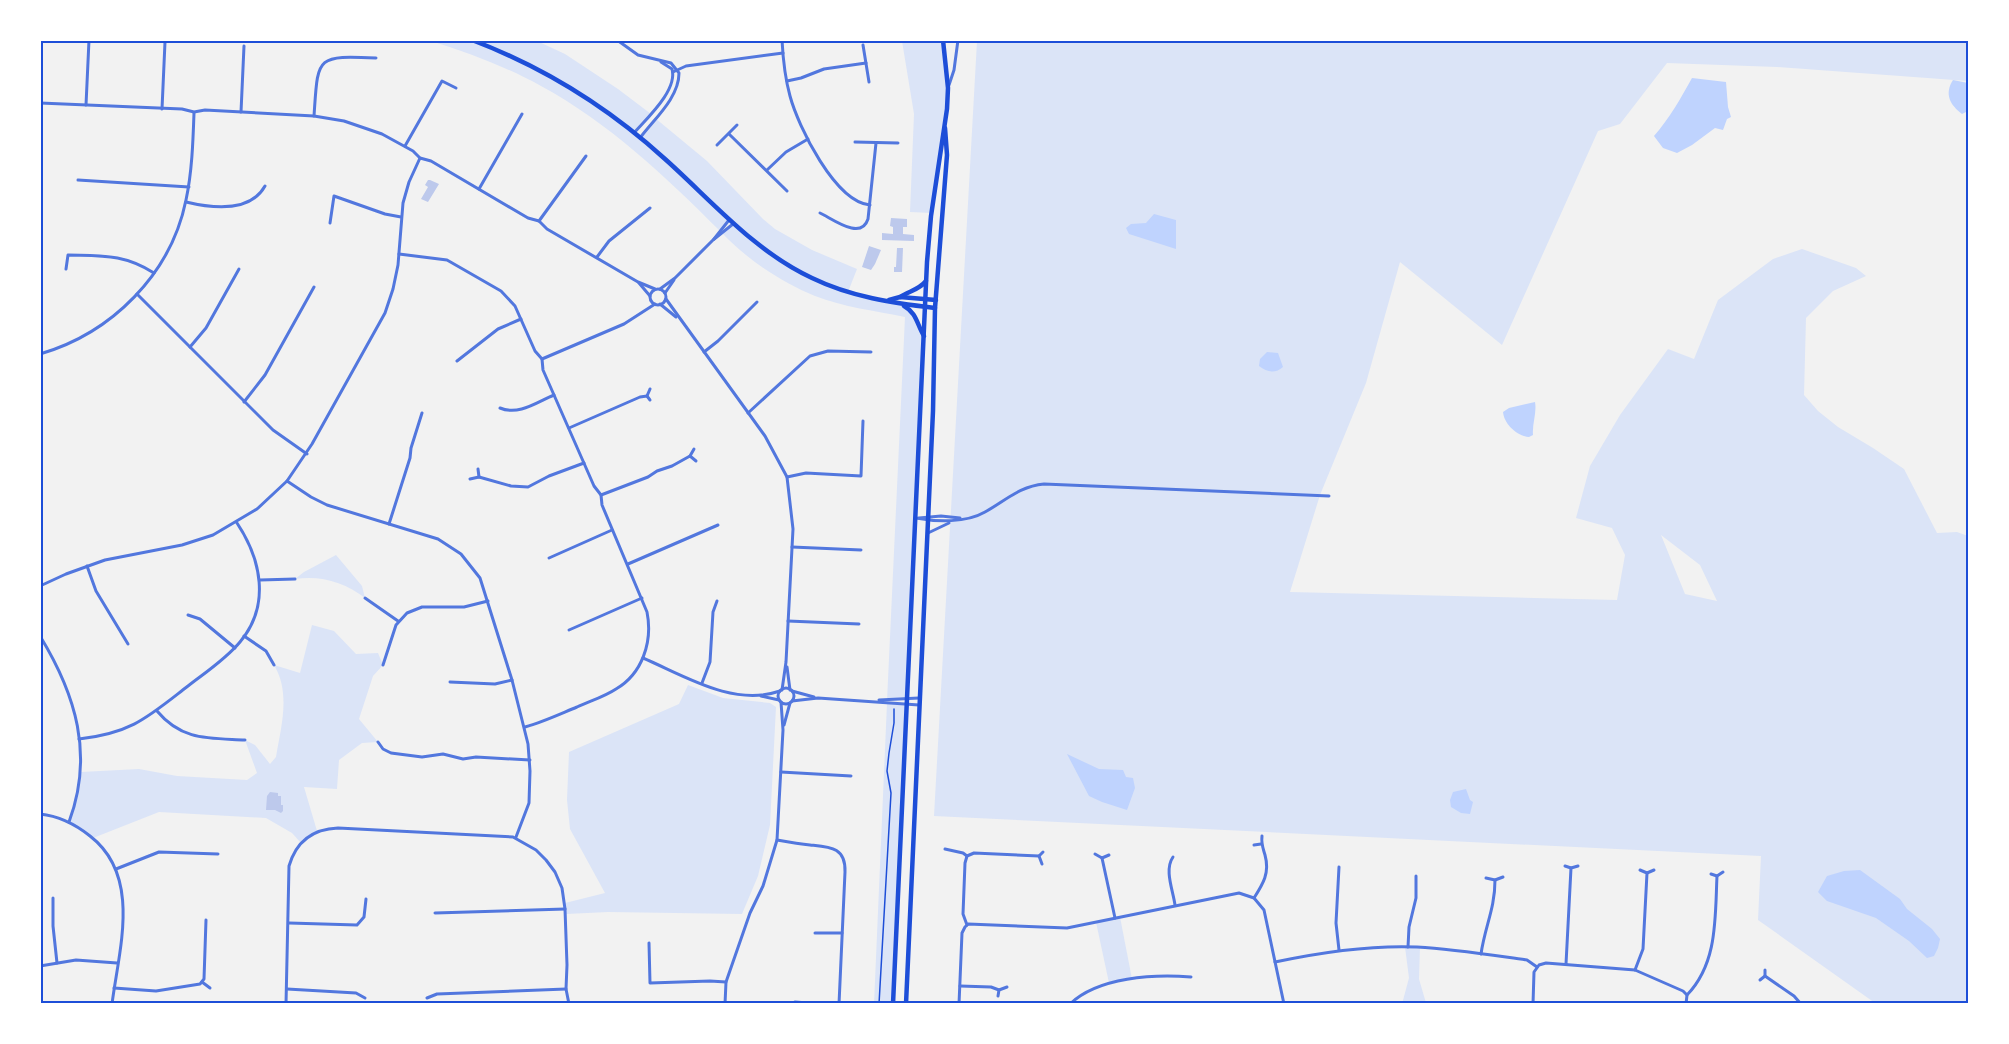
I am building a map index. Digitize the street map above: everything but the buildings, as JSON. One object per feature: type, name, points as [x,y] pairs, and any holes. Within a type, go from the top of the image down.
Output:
[{"type":"main road","points":[[472,40],[542,72],[587,99],[640,138],[731,222],[767,251],[811,278],[849,292],[902,305],[935,308]]},
{"type":"main road","points":[[893,1004],[926,281],[931,216],[948,88],[943,40]]},
{"type":"main road","points":[[906,1004],[935,308],[947,155],[945,122]]},
{"type":"main road","points":[[887,300],[919,289],[926,281]]},
{"type":"main road","points":[[900,297],[936,300]]},
{"type":"main road","points":[[902,305],[914,314],[924,336]]},
{"type":"street","points":[[86,105],[89,40]]},
{"type":"street","points":[[617,40],[638,55],[671,63],[678,69],[679,77],[675,93],[640,138]]},
{"type":"street","points":[[782,40],[792,102],[808,139],[825,170],[840,187],[857,202],[870,205]]},
{"type":"street","points":[[948,88],[954,70],[958,40]]},
{"type":"street","points":[[162,109],[165,42]]},
{"type":"street","points":[[863,45],[869,82]]},
{"type":"street","points":[[241,112],[244,46]]},
{"type":"street","points":[[673,72],[686,66],[783,53]]},
{"type":"street","points":[[314,116],[317,75],[325,62],[338,57],[376,58]]},
{"type":"street","points":[[634,133],[669,90],[673,72],[671,68],[659,61]]},
{"type":"street","points":[[787,81],[824,69],[866,63]]},
{"type":"street","points":[[405,146],[442,81],[456,88]]},
{"type":"street","points":[[669,90],[675,93]]},
{"type":"street","points":[[660,102],[665,106]]},
{"type":"street","points":[[40,103],[314,116],[361,126],[405,146],[420,158],[431,161],[528,218],[539,221],[544,227],[638,282],[655,289],[660,289],[675,278],[731,222]]},
{"type":"street","points":[[40,354],[64,346],[107,321],[137,294],[154,273],[175,235],[186,202],[192,156],[194,112]]},
{"type":"street","points":[[479,189],[522,114]]},
{"type":"street","points":[[717,145],[736,125]]},
{"type":"street","points":[[729,134],[787,191]]},
{"type":"street","points":[[767,170],[786,152],[808,139]]},
{"type":"street","points":[[855,142],[898,143]]},
{"type":"street","points":[[820,213],[849,228],[860,229],[867,223],[876,143]]},
{"type":"street","points":[[539,221],[586,156]]},
{"type":"street","points":[[40,586],[87,566],[113,558],[193,542],[213,535],[237,523],[267,501],[287,481],[307,453],[380,325],[393,289],[399,254],[401,217],[409,182],[420,158]]},
{"type":"street","points":[[78,180],[189,188]]},
{"type":"street","points":[[186,202],[213,207],[233,206],[253,199],[265,186]]},
{"type":"street","points":[[330,224],[334,196],[385,214],[401,217]]},
{"type":"street","points":[[597,257],[609,241],[650,208]]},
{"type":"street","points":[[825,224],[827,216]]},
{"type":"street","points":[[399,254],[443,259],[458,265],[507,296],[514,304],[535,351],[542,359],[543,370],[594,486],[601,495],[602,505],[642,598],[649,625],[648,643],[643,658],[631,677],[616,689],[525,727]]},
{"type":"street","points":[[66,269],[68,255],[109,256],[137,262],[154,273]]},
{"type":"street","points":[[190,347],[206,328],[239,269]]},
{"type":"street","points":[[665,293],[675,278]]},
{"type":"street","points":[[638,282],[650,298],[682,322]]},
{"type":"street","points":[[244,402],[265,375],[314,287]]},
{"type":"street","points":[[640,314],[655,289]]},
{"type":"street","points":[[660,289],[770,444],[787,477],[792,510],[786,662],[778,697],[783,730],[777,840],[726,982],[726,1004]]},
{"type":"street","points":[[137,294],[279,435],[307,453]]},
{"type":"street","points":[[542,359],[624,324],[666,299]]},
{"type":"street","points":[[704,352],[757,302]]},
{"type":"street","points":[[457,361],[496,330],[521,319]]},
{"type":"street","points":[[748,413],[810,356],[832,351],[871,352]]},
{"type":"street","points":[[569,428],[647,396],[650,389]]},
{"type":"street","points":[[500,408],[508,411],[521,409],[554,395]]},
{"type":"street","points":[[647,396],[650,400]]},
{"type":"street","points":[[507,418],[508,411]]},
{"type":"street","points":[[389,524],[422,413]]},
{"type":"street","points":[[787,477],[804,473],[861,476],[862,421]]},
{"type":"street","points":[[601,495],[668,468],[690,456],[694,449]]},
{"type":"street","points":[[690,456],[696,461]]},
{"type":"street","points":[[470,479],[479,477],[523,487],[584,463]]},
{"type":"street","points":[[478,469],[479,477]]},
{"type":"street","points":[[287,481],[327,505],[430,536],[456,550],[469,562],[477,574],[488,601],[512,680],[525,727],[530,760],[529,803],[516,837]]},
{"type":"street","points":[[927,534],[950,522],[980,515],[1021,490],[1044,484],[1329,496]]},
{"type":"street","points":[[916,518],[950,522]]},
{"type":"street","points":[[928,519],[962,519]]},
{"type":"street","points":[[80,739],[106,736],[124,730],[157,711],[235,648],[244,636],[257,604],[260,580],[255,555],[237,523]]},
{"type":"street","points":[[628,564],[718,525]]},
{"type":"street","points":[[549,558],[612,530]]},
{"type":"street","points":[[792,546],[861,550]]},
{"type":"street","points":[[87,566],[96,591],[128,644]]},
{"type":"street","points":[[260,580],[295,579]]},
{"type":"street","points":[[365,598],[398,621]]},
{"type":"street","points":[[569,630],[642,598]]},
{"type":"street","points":[[382,665],[398,621],[407,613],[423,607],[465,607],[488,601]]},
{"type":"street","points":[[702,683],[710,662],[713,612],[717,601]]},
{"type":"street","points":[[188,615],[200,619],[235,648]]},
{"type":"street","points":[[788,621],[859,624]]},
{"type":"street","points":[[40,636],[66,683],[74,707],[80,739],[80,781],[69,822]]},
{"type":"street","points":[[244,636],[266,651],[274,665]]},
{"type":"street","points":[[643,658],[726,692],[758,695],[786,704],[818,698]]},
{"type":"street","points":[[783,730],[791,702],[786,662]]},
{"type":"street","points":[[450,682],[493,684],[512,680]]},
{"type":"street","points":[[758,695],[781,690],[818,698],[919,705]]},
{"type":"street","points":[[874,701],[919,698]]},
{"type":"street","points":[[157,711],[170,725],[186,734],[204,738],[246,740]]},
{"type":"street","points":[[378,742],[382,749],[391,753],[425,757],[443,754],[465,759],[530,760]]},
{"type":"street","points":[[782,772],[851,776]]},
{"type":"street","points":[[40,814],[69,822],[93,838],[105,851],[116,869],[123,894],[124,911],[112,1004]]},
{"type":"street","points":[[286,1004],[292,858],[299,846],[317,831],[338,828],[516,837],[536,850],[551,865],[562,888],[568,980],[566,989],[569,1004]]},
{"type":"street","points":[[1254,898],[1265,880],[1267,869],[1261,844],[1262,836]]},
{"type":"street","points":[[777,840],[828,846],[842,856],[846,866],[839,1004]]},
{"type":"street","points":[[1254,845],[1261,844]]},
{"type":"street","points":[[945,849],[967,856],[974,853],[1039,856],[1043,852]]},
{"type":"street","points":[[116,869],[159,852],[218,854]]},
{"type":"street","points":[[1095,854],[1102,858],[1115,918]]},
{"type":"street","points":[[1102,858],[1109,855]]},
{"type":"street","points":[[967,856],[963,914],[967,925]]},
{"type":"street","points":[[1039,856],[1042,864]]},
{"type":"street","points":[[1173,857],[1169,871],[1175,905]]},
{"type":"street","points":[[1565,866],[1571,868],[1578,866]]},
{"type":"street","points":[[1339,867],[1336,923],[1339,950]]},
{"type":"street","points":[[1566,964],[1571,868]]},
{"type":"street","points":[[1640,870],[1647,873],[1654,870]]},
{"type":"street","points":[[1717,876],[1723,872]]},
{"type":"street","points":[[1635,970],[1643,949],[1647,873]]},
{"type":"street","points":[[1711,874],[1717,876]]},
{"type":"street","points":[[1408,947],[1409,927],[1416,898],[1416,876]]},
{"type":"street","points":[[1686,1004],[1687,995],[1695,986],[1712,949],[1717,876]]},
{"type":"street","points":[[1486,878],[1495,880],[1503,877]]},
{"type":"street","points":[[1481,954],[1484,935],[1494,904],[1495,880]]},
{"type":"street","points":[[967,925],[1067,928],[1175,905],[1242,894],[1254,898],[1262,906],[1284,1004]]},
{"type":"street","points":[[53,898],[53,931],[57,963]]},
{"type":"street","points":[[289,923],[354,926],[364,917],[366,899]]},
{"type":"street","points":[[435,913],[565,909]]},
{"type":"street","points":[[202,982],[206,920]]},
{"type":"street","points":[[959,1004],[962,933],[967,925]]},
{"type":"street","points":[[815,933],[842,933]]},
{"type":"street","points":[[649,943],[650,983],[726,982]]},
{"type":"street","points":[[1275,962],[1339,950],[1408,947],[1527,960],[1537,967]]},
{"type":"street","points":[[40,966],[84,960],[117,963]]},
{"type":"street","points":[[1533,1004],[1534,972],[1543,963],[1635,970],[1672,985],[1687,995]]},
{"type":"street","points":[[1761,980],[1765,976],[1765,970]]},
{"type":"street","points":[[1070,1004],[1093,988],[1113,982],[1161,976],[1191,977]]},
{"type":"street","points":[[1765,976],[1794,996],[1801,1004]]},
{"type":"street","points":[[114,988],[136,991],[164,990],[197,985],[202,982]]},
{"type":"street","points":[[202,982],[210,988]]},
{"type":"street","points":[[960,986],[991,987],[999,990],[1007,987]]},
{"type":"street","points":[[287,989],[356,993],[365,998]]},
{"type":"street","points":[[427,998],[436,994],[566,989]]},
{"type":"street","points":[[998,996],[999,990]]},
{"type":"street","points":[[795,1002],[821,1004]]},
{"type":"path","points":[[879,1004],[891,793],[887,766],[894,709]]},
{"type":"shaded area","points":[[1490,40],[1503,43],[1514,40],[1968,41],[1968,81],[1777,67],[1667,63],[1620,124],[1598,131],[1502,345],[1400,262],[1366,383],[1320,495],[1290,592],[1617,600],[1625,555],[1612,528],[1576,518],[1590,466],[1620,415],[1668,349],[1694,359],[1718,300],[1773,259],[1802,249],[1856,268],[1866,276],[1833,291],[1806,318],[1804,395],[1818,411],[1838,427],[1904,469],[1937,533],[1957,532],[1968,536],[1968,1003],[1875,1003],[1758,920],[1761,856],[934,816],[977,41]],"holes":[[[1661,535],[1700,565],[1717,601],[1685,594]]]},
{"type":"shaded area","points":[[431,41],[537,41],[565,54],[651,114],[635,133],[639,137],[655,118],[707,161],[775,229],[812,250],[857,269],[848,292],[887,300],[908,308],[924,336],[907,698],[887,701],[905,317],[826,300],[778,277],[743,253],[723,234],[733,224],[729,220],[719,230],[657,170],[590,117],[541,86],[515,73]]},
{"type":"shaded area","points":[[902,41],[943,41],[948,88],[932,213],[910,212],[914,114]]},
{"type":"shaded area","points":[[336,555],[362,586],[365,598],[332,581],[314,578],[295,579]]},
{"type":"shaded area","points":[[312,625],[334,631],[356,654],[378,653],[383,665],[373,676],[359,719],[378,742],[362,743],[339,760],[337,789],[304,787],[317,831],[301,843],[292,833],[266,818],[159,812],[93,838],[69,822],[77,797],[81,772],[139,769],[177,776],[247,780],[257,773],[245,740],[255,745],[270,764],[276,757],[283,710],[282,687],[274,665],[300,673]]},
{"type":"shaded area","points":[[688,685],[723,698],[770,703],[776,707],[770,825],[758,876],[742,914],[608,912],[566,914],[565,903],[605,893],[570,829],[567,800],[569,752],[679,704]]},
{"type":"shaded area","points":[[887,703],[907,704],[893,1003],[874,1004]]},
{"type":"shaded area","points":[[1120,917],[1132,979],[1109,983],[1096,922]]},
{"type":"shaded area","points":[[1405,947],[1420,947],[1419,979],[1426,1003],[1402,1004],[1409,978]]},
{"type":"water","points":[[1692,78],[1726,82],[1731,117],[1727,119],[1723,130],[1715,128],[1677,153],[1663,148],[1654,136],[1670,115]]},
{"type":"water","points":[[1953,80],[1968,83],[1968,111],[1962,114],[1954,107],[1950,99],[1949,90]]},
{"type":"water","points":[[1154,214],[1176,220],[1176,249],[1129,234],[1126,228],[1131,224],[1146,223]]},
{"type":"water","points":[[1267,352],[1278,353],[1283,367],[1277,371],[1271,371],[1259,366],[1260,359]]},
{"type":"water","points":[[1535,402],[1533,435],[1524,436],[1509,425],[1503,412],[1509,408]]},
{"type":"water","points":[[1067,754],[1099,769],[1123,770],[1126,777],[1133,778],[1135,788],[1127,810],[1089,796]]},
{"type":"water","points":[[1466,789],[1473,802],[1470,814],[1461,813],[1451,807],[1450,800],[1453,792]]},
{"type":"water","points":[[1860,870],[1900,899],[1907,909],[1932,929],[1940,939],[1934,956],[1927,958],[1909,941],[1876,918],[1827,901],[1818,892],[1827,876],[1844,871]]}]
